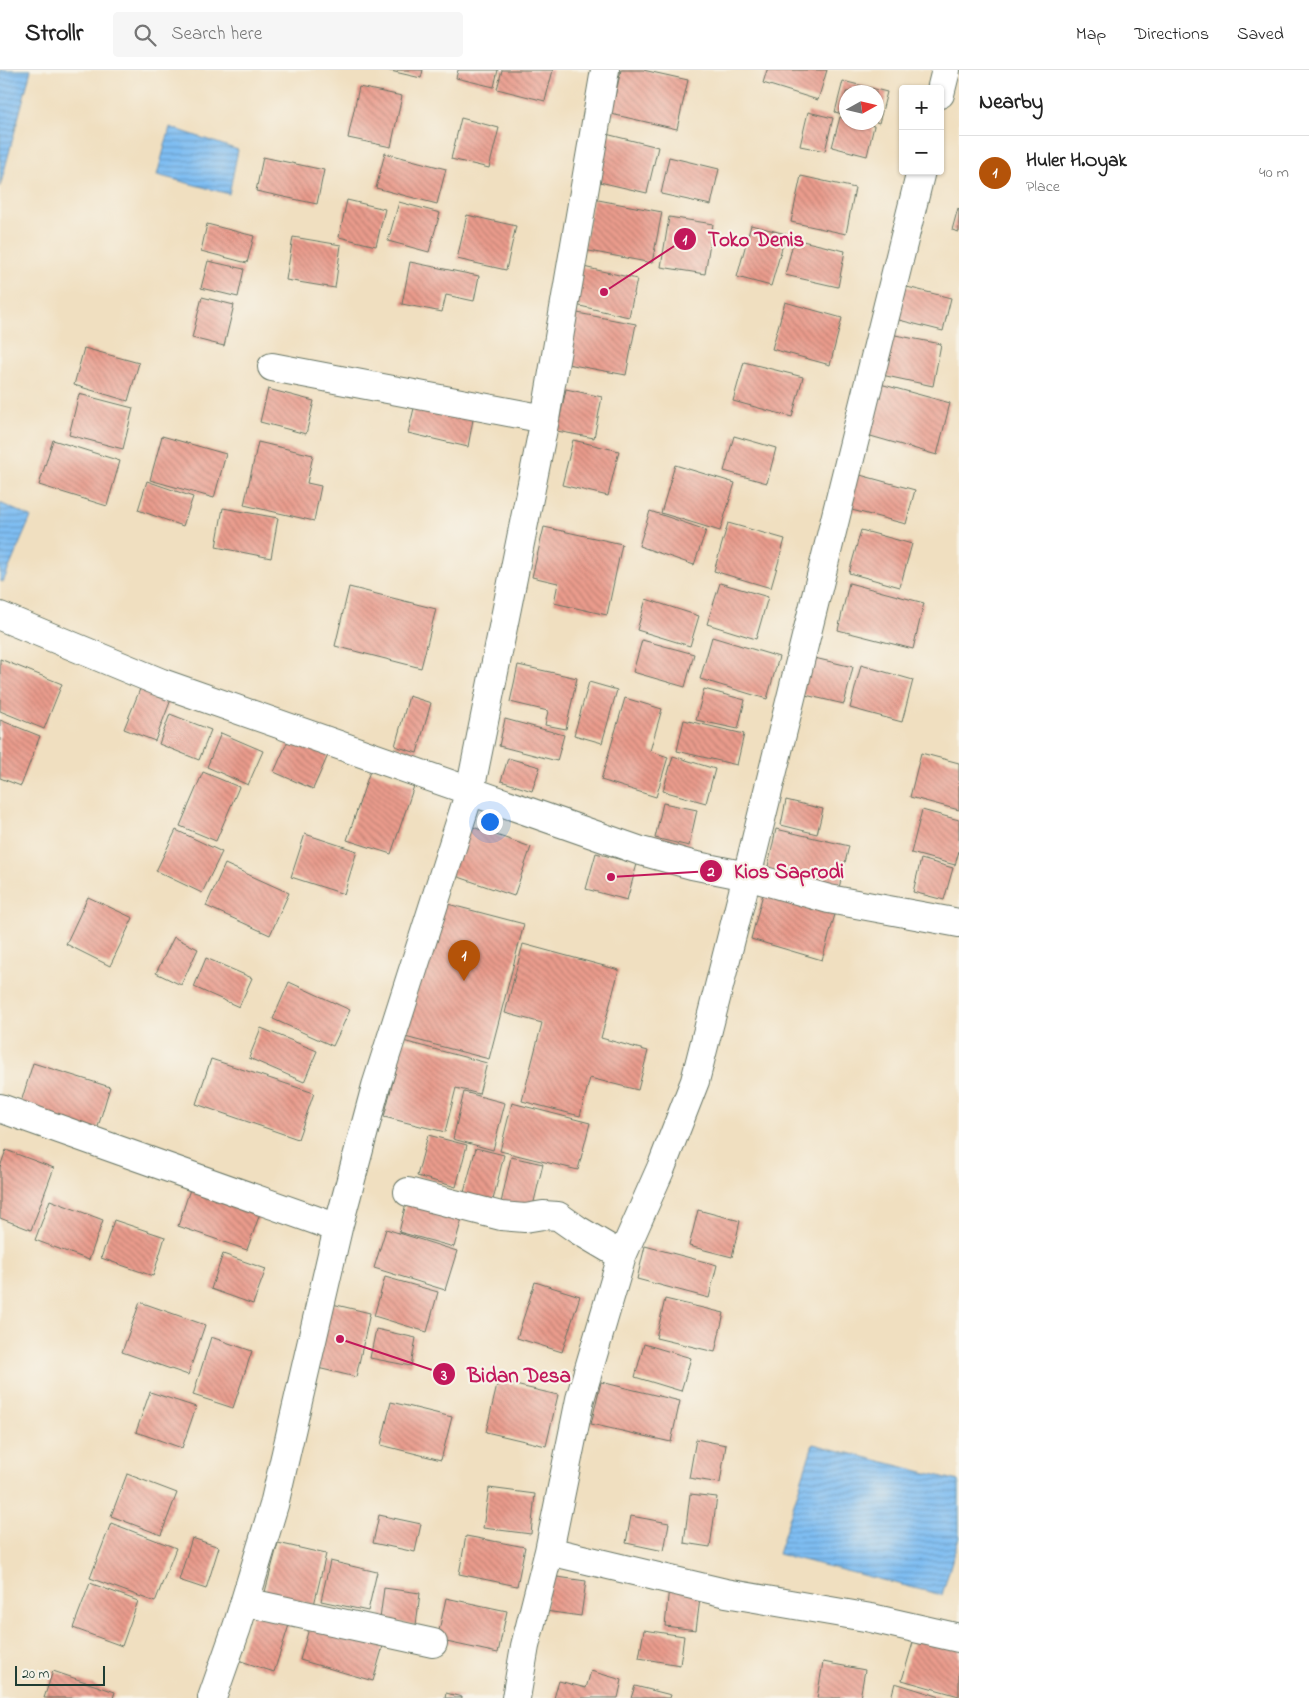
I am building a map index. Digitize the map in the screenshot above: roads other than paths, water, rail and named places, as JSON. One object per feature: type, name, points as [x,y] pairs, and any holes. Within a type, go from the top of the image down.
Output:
[{"type":"street","points":[[212,1698],[245,1602],[274,1505],[338,1228],[376,1086],[470,791],[545,419],[605,70]]},
{"type":"street","points":[[942,85],[946,70]]},
{"type":"street","points":[[516,1698],[525,1646],[549,1550],[580,1399],[622,1256],[661,1168],[695,1081],[920,175]]},
{"type":"street","points":[[272,366],[545,419]]},
{"type":"street","points":[[0,616],[162,683],[641,851],[692,865],[747,876],[829,899],[959,924]]},
{"type":"street","points":[[0,1108],[338,1228]]},
{"type":"street","points":[[408,1192],[501,1216],[525,1218],[543,1215],[558,1216],[622,1256]]},
{"type":"street","points":[[549,1550],[726,1593],[871,1618],[959,1638]]},
{"type":"street","points":[[245,1602],[433,1643]]},
{"type":"water","points":[[0,70],[31,70],[0,187]]},
{"type":"water","points":[[170,127],[238,150],[229,194],[157,175]]},
{"type":"water","points":[[0,503],[31,517],[3,582],[0,581]]},
{"type":"water","points":[[813,1444],[959,1481],[959,1537],[942,1595],[778,1554]]},
{"type":"place","name":"Toko Denis","points":[[604,292]]},
{"type":"place","name":"Kios Saprodi","points":[[611,877]]},
{"type":"place","name":"Huler H.Oyak","points":[[464,981]]},
{"type":"place","name":"Bidan Desa","points":[[340,1339]]}]
